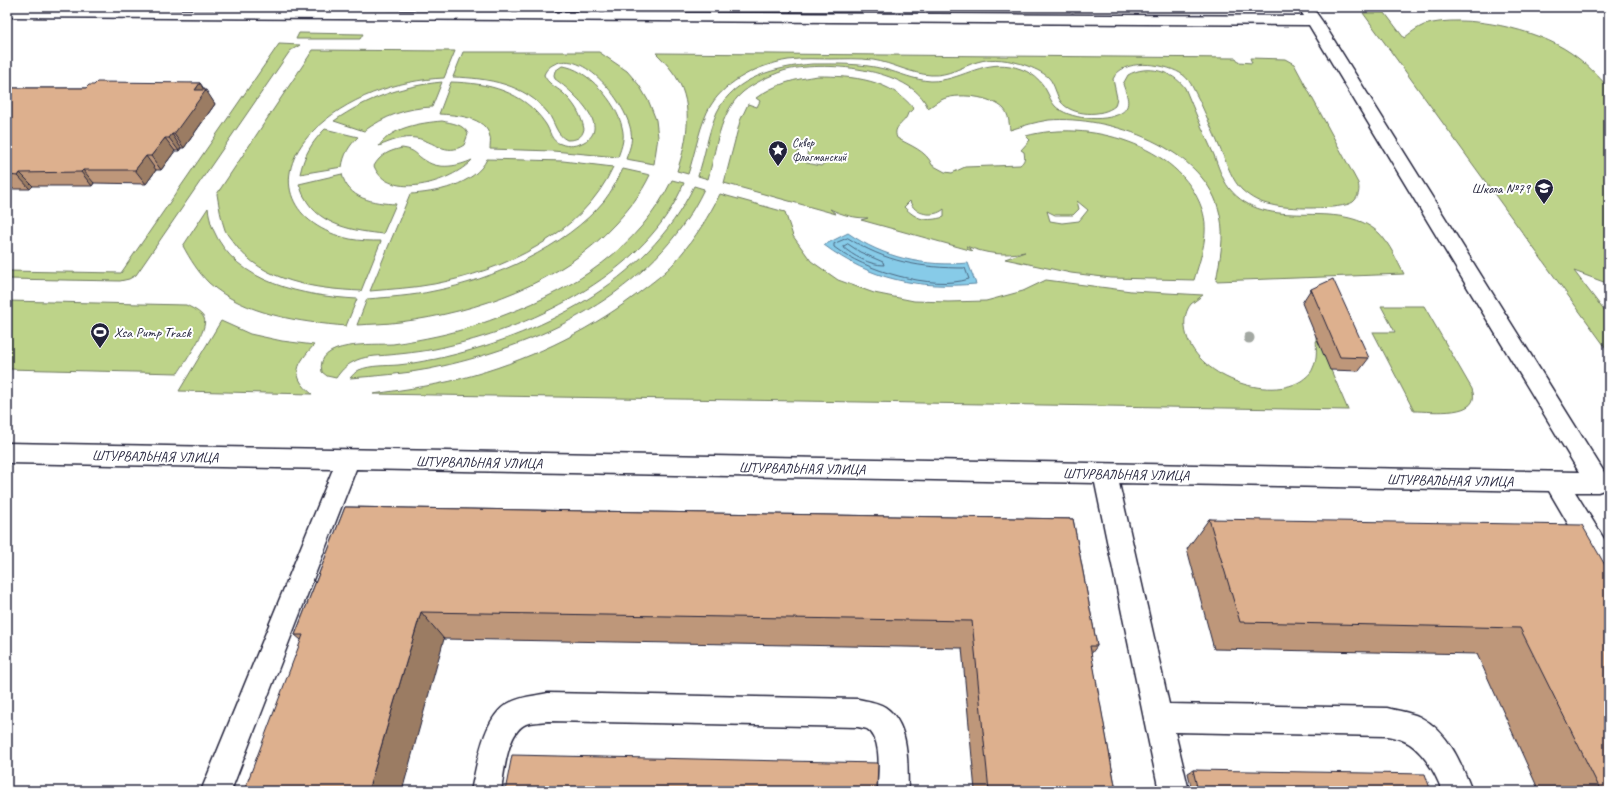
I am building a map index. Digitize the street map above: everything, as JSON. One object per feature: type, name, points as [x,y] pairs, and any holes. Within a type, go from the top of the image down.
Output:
[{"type":"street","points":[[7,13],[211,11],[1310,14]]},
{"type":"street","name":"ШТУРВАЛЬНАЯ УЛИЦА","points":[[7,453],[1598,482],[1310,14]]},
{"type":"street","points":[[216,791],[348,459]]},
{"type":"street","points":[[1105,473],[1174,791]]},
{"type":"street","points":[[1556,481],[1609,570]]},
{"type":"street","points":[[486,791],[496,745],[504,725],[518,713],[548,707],[858,713],[875,717],[888,730],[892,749],[893,791]]},
{"type":"street","points":[[1158,718],[1386,722],[1412,728],[1434,746],[1449,770],[1457,791]]},
{"type":"green space","name":"Школа №79","points":[[1363,13],[1385,13],[1404,38],[1424,25],[1441,22],[1480,22],[1520,30],[1557,44],[1571,53],[1596,74],[1609,88],[1609,284],[1574,271],[1609,317],[1609,352]]},
{"type":"green space","points":[[299,33],[363,34],[360,39],[296,39]]},
{"type":"green space","points":[[279,44],[300,45],[290,51],[136,275],[129,279],[120,281],[7,279],[7,271],[121,273]]},
{"type":"green space","points":[[313,50],[455,51],[444,78],[408,82],[373,93],[356,100],[325,120],[312,132],[299,150],[291,167],[289,183],[293,198],[301,212],[313,223],[330,233],[350,239],[362,241],[381,241],[361,291],[326,288],[291,281],[259,267],[246,256],[228,235],[220,212],[217,194]]},
{"type":"green space","points":[[463,52],[599,52],[627,71],[639,85],[649,102],[656,120],[658,137],[654,164],[626,159],[631,139],[628,121],[614,96],[604,83],[580,65],[568,61],[557,63],[549,68],[544,75],[550,83],[563,93],[570,101],[581,118],[584,129],[582,135],[573,140],[567,140],[560,135],[548,113],[539,103],[528,95],[505,84],[479,79],[453,77]]},
{"type":"green space","points":[[656,53],[1236,58],[1239,62],[1252,63],[1250,58],[1285,59],[1294,64],[1358,183],[1359,188],[1357,198],[1353,202],[1347,205],[1326,208],[1279,206],[1256,200],[1242,190],[1233,177],[1191,84],[1183,75],[1173,70],[1144,64],[1125,68],[1118,72],[1113,79],[1117,98],[1115,106],[1103,112],[1087,113],[1072,110],[1066,107],[1059,99],[1049,78],[1041,72],[1019,63],[995,59],[983,60],[949,73],[937,75],[909,71],[880,61],[862,59],[788,60],[777,62],[755,70],[735,81],[726,88],[711,105],[701,129],[688,174],[677,171],[686,133],[687,107],[684,94],[672,71]]},
{"type":"green space","points":[[848,64],[866,66],[931,81],[951,78],[989,66],[1010,66],[1026,71],[1040,81],[1055,106],[1061,110],[1077,117],[1096,119],[1114,116],[1125,110],[1128,100],[1123,84],[1128,75],[1143,70],[1159,71],[1174,77],[1185,88],[1224,181],[1229,188],[1245,202],[1263,210],[1282,213],[1343,217],[1362,222],[1383,237],[1404,274],[1216,281],[1222,240],[1220,215],[1211,191],[1196,171],[1176,154],[1152,140],[1126,130],[1099,123],[1073,120],[1049,120],[1010,130],[1006,111],[991,101],[983,98],[956,96],[939,101],[928,108],[919,94],[904,83],[885,75],[863,70],[819,66],[799,68],[783,71],[752,86],[735,100],[723,121],[708,179],[698,176],[717,112],[734,90],[745,82],[771,71],[799,65]]},
{"type":"green space","points":[[562,66],[572,68],[591,80],[600,88],[614,108],[622,127],[623,135],[622,146],[618,157],[553,151],[490,149],[490,137],[483,125],[461,116],[439,114],[451,82],[478,84],[504,91],[526,103],[545,123],[557,143],[570,146],[584,142],[592,135],[594,127],[592,118],[578,99],[555,79],[555,71]]},
{"type":"green space","points":[[831,76],[870,81],[894,91],[914,109],[908,113],[897,128],[897,138],[922,152],[930,160],[932,165],[945,172],[952,173],[965,167],[1020,165],[1024,161],[1024,152],[1021,150],[1030,140],[1026,136],[1050,132],[1076,131],[1102,134],[1128,142],[1152,153],[1174,168],[1191,187],[1202,209],[1205,236],[1202,253],[1194,280],[1111,278],[1071,273],[1005,259],[1025,252],[995,254],[966,246],[973,251],[861,220],[868,218],[849,216],[830,209],[836,214],[724,183],[740,121],[748,104],[757,107],[760,101],[756,98],[770,89],[810,77]],"holes":[[[812,141],[808,146],[807,155],[814,159],[828,160],[821,166],[807,163],[797,156],[801,142]],[[910,201],[912,206],[925,214],[935,214],[944,209],[944,217],[922,219],[913,215],[904,207]],[[1077,201],[1088,210],[1079,221],[1062,223],[1050,221],[1047,211],[1055,215],[1073,215],[1079,209]]]},
{"type":"green space","points":[[442,82],[432,107],[413,109],[396,114],[380,121],[364,131],[334,121],[359,106],[385,94]]},
{"type":"green space","points":[[442,121],[457,124],[464,128],[468,134],[464,145],[458,148],[446,149],[416,138],[406,138],[397,139],[379,146],[391,134],[399,130],[425,123]]},
{"type":"green space","points":[[325,129],[358,137],[347,150],[342,167],[300,174],[309,149]]},
{"type":"green space","points":[[402,148],[413,151],[422,159],[431,164],[449,166],[472,160],[463,168],[436,181],[421,185],[406,186],[392,183],[381,177],[374,166],[385,154]]},
{"type":"green space","points":[[487,159],[563,161],[613,167],[600,191],[582,212],[561,230],[538,246],[513,259],[487,270],[434,284],[370,291],[410,194],[430,192],[453,186],[464,181],[481,168]]},
{"type":"green space","points":[[623,169],[650,175],[643,189],[615,224],[593,245],[570,263],[544,278],[516,291],[459,311],[400,322],[357,325],[367,299],[417,294],[456,286],[503,270],[549,247],[570,233],[588,218],[607,197]]},
{"type":"green space","points":[[342,174],[350,189],[363,198],[370,201],[396,204],[383,234],[350,229],[329,221],[312,207],[304,196],[299,184]]},
{"type":"green space","points":[[672,180],[684,183],[667,214],[644,243],[617,268],[586,290],[552,309],[482,337],[448,346],[419,352],[370,357],[357,360],[341,371],[336,378],[327,376],[322,372],[322,362],[327,354],[336,349],[347,346],[393,344],[455,332],[507,314],[557,292],[603,263],[623,245],[642,226],[658,204]]},
{"type":"green space","points":[[694,186],[704,189],[682,226],[655,258],[623,286],[588,310],[550,330],[510,346],[470,359],[419,371],[350,378],[358,371],[368,367],[398,365],[436,359],[474,349],[512,336],[550,320],[585,301],[618,278],[648,251],[674,220]]},
{"type":"green space","points":[[720,194],[785,212],[793,236],[811,261],[838,280],[874,293],[914,301],[986,301],[1023,291],[1046,280],[1131,291],[1203,295],[1189,306],[1186,315],[1185,327],[1190,343],[1199,358],[1213,370],[1230,379],[1249,385],[1267,388],[1285,387],[1301,381],[1308,376],[1312,370],[1315,364],[1316,356],[1316,335],[1348,410],[373,394],[437,384],[497,368],[564,340],[606,316],[672,266],[696,235]]},
{"type":"green space","points":[[208,208],[213,229],[224,248],[238,263],[255,275],[274,284],[315,295],[357,299],[346,326],[292,319],[256,310],[223,294],[209,283],[194,265],[183,246]]},
{"type":"green space","name":"Xsa Pump Track","points":[[7,301],[186,305],[201,314],[205,323],[196,346],[178,373],[7,369]]},
{"type":"green space","points":[[1381,306],[1424,306],[1472,389],[1473,398],[1470,405],[1463,409],[1454,411],[1414,411],[1373,332],[1395,332]]},
{"type":"green space","points":[[221,321],[250,334],[282,341],[314,345],[303,358],[298,370],[300,381],[312,394],[179,391]]},
{"type":"water","points":[[848,233],[876,249],[905,259],[936,264],[968,263],[976,284],[934,285],[915,283],[896,280],[859,267],[824,245]]},
{"type":"building","points":[[97,82],[200,83],[195,90],[206,90],[174,134],[172,134],[169,138],[165,138],[151,156],[146,156],[135,170],[83,170],[81,172],[20,173],[18,176],[7,175],[7,88],[86,88]]},
{"type":"building","points":[[1333,279],[1369,358],[1340,357],[1311,289]]},
{"type":"building","points":[[345,507],[1073,519],[1097,646],[1090,646],[1116,791],[989,791],[972,621],[421,612],[368,791],[244,791],[303,635],[295,635]]},
{"type":"building","points":[[1209,519],[1582,525],[1609,572],[1609,791],[1601,791],[1520,628],[1240,622]]},
{"type":"building","points":[[512,755],[878,763],[877,787],[880,791],[505,791]]},
{"type":"building","points":[[1193,770],[1425,774],[1431,791],[1198,791]]},
{"type":"place","name":"Сквер Флагманский","points":[[778,167]]},
{"type":"place","name":"Школа №79","points":[[1544,205]]},
{"type":"place","name":"Xsa Pump Track","points":[[100,349]]}]
